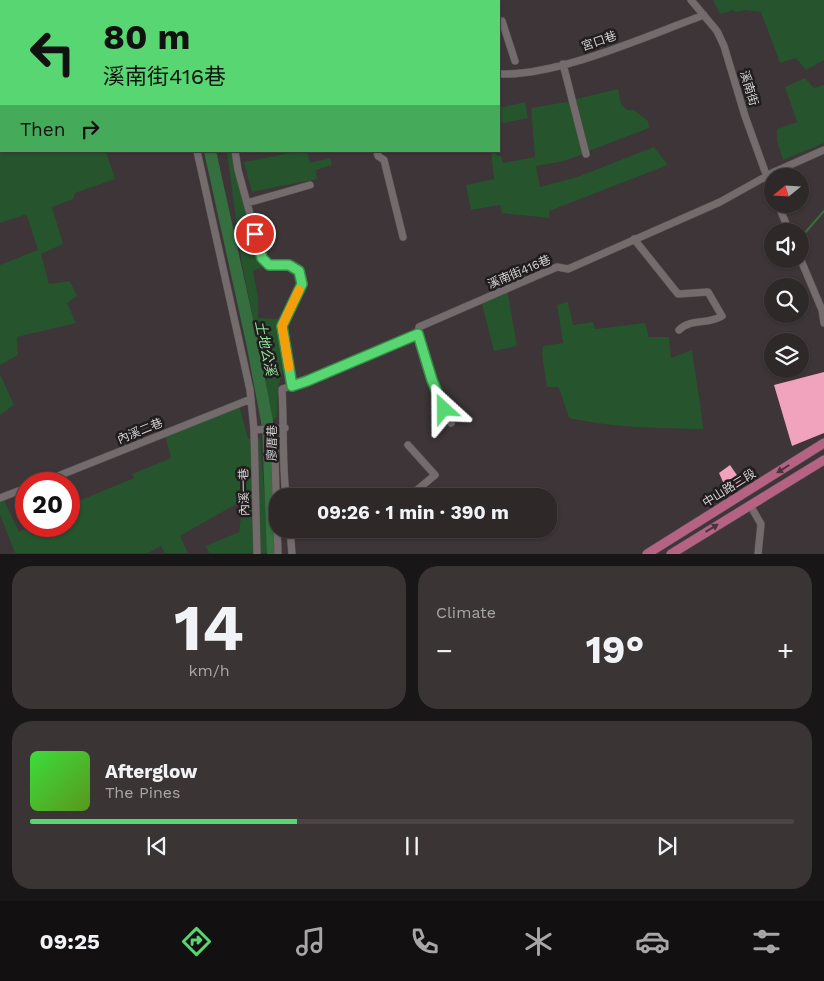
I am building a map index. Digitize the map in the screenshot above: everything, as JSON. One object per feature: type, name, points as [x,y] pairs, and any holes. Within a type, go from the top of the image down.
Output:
[{"type":"main road","name":"中山路二段","points":[[647,554],[824,443]]},
{"type":"main road","name":"中山路二段","points":[[671,554],[824,460]]},
{"type":"street","name":"溪南街","points":[[691,0],[717,31],[724,46],[745,116],[764,170]]},
{"type":"street","name":"宮口巷","points":[[500,74],[522,74],[589,57],[704,15]]},
{"type":"street","points":[[500,22],[502,21],[515,61]]},
{"type":"street","points":[[563,64],[586,154]]},
{"type":"street","name":"溪南街416巷","points":[[783,168],[824,150]]},
{"type":"street","name":"內溪一巷","points":[[197,152],[251,399],[256,430],[257,554]]},
{"type":"street","points":[[235,152],[262,258],[269,265],[289,265],[299,271],[302,284],[282,326],[292,386]]},
{"type":"street","points":[[377,152],[378,156],[384,160],[403,237]]},
{"type":"street","name":"溪南街416巷","points":[[282,390],[418,334],[419,327],[557,267],[568,269],[720,202],[764,180]]},
{"type":"street","points":[[247,203],[310,185]]},
{"type":"street","points":[[634,239],[678,294],[708,292],[722,316],[716,320],[686,323],[679,330]]},
{"type":"street","points":[[804,268],[822,310],[824,323]]},
{"type":"street","points":[[418,334],[432,380],[451,423]]},
{"type":"street","name":"廖厝巷","points":[[282,390],[285,428],[282,462],[285,488]]},
{"type":"street","name":"內溪二巷","points":[[68,472],[251,399]]},
{"type":"street","points":[[256,430],[285,428]]},
{"type":"street","points":[[274,429],[278,554]]},
{"type":"street","points":[[408,445],[435,475],[419,488]]},
{"type":"street","points":[[0,498],[15,492]]},
{"type":"street","points":[[750,505],[761,524],[758,554]]},
{"type":"street","points":[[291,538],[292,554]]},
{"type":"green space","points":[[713,0],[824,0],[824,60],[806,70],[796,58],[780,63],[761,12],[746,10],[735,12],[733,10],[720,14]]},
{"type":"green space","points":[[805,78],[814,88],[824,85],[824,143],[783,160],[777,141],[777,129],[797,122],[785,87]]},
{"type":"green space","points":[[618,89],[621,104],[627,110],[634,110],[648,121],[649,128],[589,151],[576,99]]},
{"type":"green space","points":[[572,101],[586,153],[564,161],[536,166],[540,187],[577,177],[654,147],[668,165],[549,211],[550,218],[502,213],[500,205],[471,210],[466,185],[494,179],[491,152],[496,152],[497,156],[501,156],[503,163],[535,157],[531,108]]},
{"type":"green space","points":[[525,102],[528,118],[500,124],[500,108]]},
{"type":"green space","points":[[0,152],[106,152],[115,179],[75,193],[73,199],[52,207],[63,244],[41,254],[49,284],[70,281],[77,296],[67,303],[76,323],[17,337],[18,355],[0,365],[0,265],[38,250],[27,216],[24,215],[0,223]]},
{"type":"green space","points":[[227,152],[234,152],[256,251],[259,258],[268,265],[253,271],[258,297],[258,318],[279,319],[286,360],[278,387],[277,417],[271,421],[265,377],[242,264]]},
{"type":"green space","points":[[296,152],[307,152],[310,163],[330,158],[332,165],[316,170],[317,179],[252,192],[244,162]]},
{"type":"green space","points":[[507,288],[517,346],[494,351],[481,300]]},
{"type":"green space","points":[[568,302],[573,325],[593,322],[595,329],[645,323],[649,337],[669,337],[671,358],[692,350],[703,429],[619,426],[569,418],[558,387],[547,387],[542,354],[543,346],[563,343],[557,305]]},
{"type":"green space","points":[[0,374],[14,405],[0,415]]},
{"type":"green space","points":[[239,405],[248,439],[260,438],[269,553],[209,553],[206,546],[239,532],[242,508],[238,503],[180,536],[188,553],[165,553],[161,546],[148,553],[15,553],[0,515],[0,500],[3,498],[15,524],[15,537],[80,537],[80,501],[134,478],[132,474],[171,458],[166,438],[169,431]]},
{"type":"building","points":[[824,372],[824,433],[792,446],[774,385],[801,378],[809,378],[809,376]]},
{"type":"building","points":[[730,465],[741,481],[727,491],[719,473]]},
{"type":"waterway","name":"土地公溪","points":[[210,152],[252,342],[268,427],[273,554]]},
{"type":"waterway","points":[[809,228],[824,211]]},
{"type":"slow traffic","points":[[289,367],[282,326],[299,290]]},
{"type":"route","points":[[255,234],[258,250],[262,258],[269,265],[289,265],[296,267],[299,271],[302,284],[282,326],[292,386],[418,334],[432,380],[444,409]]}]
